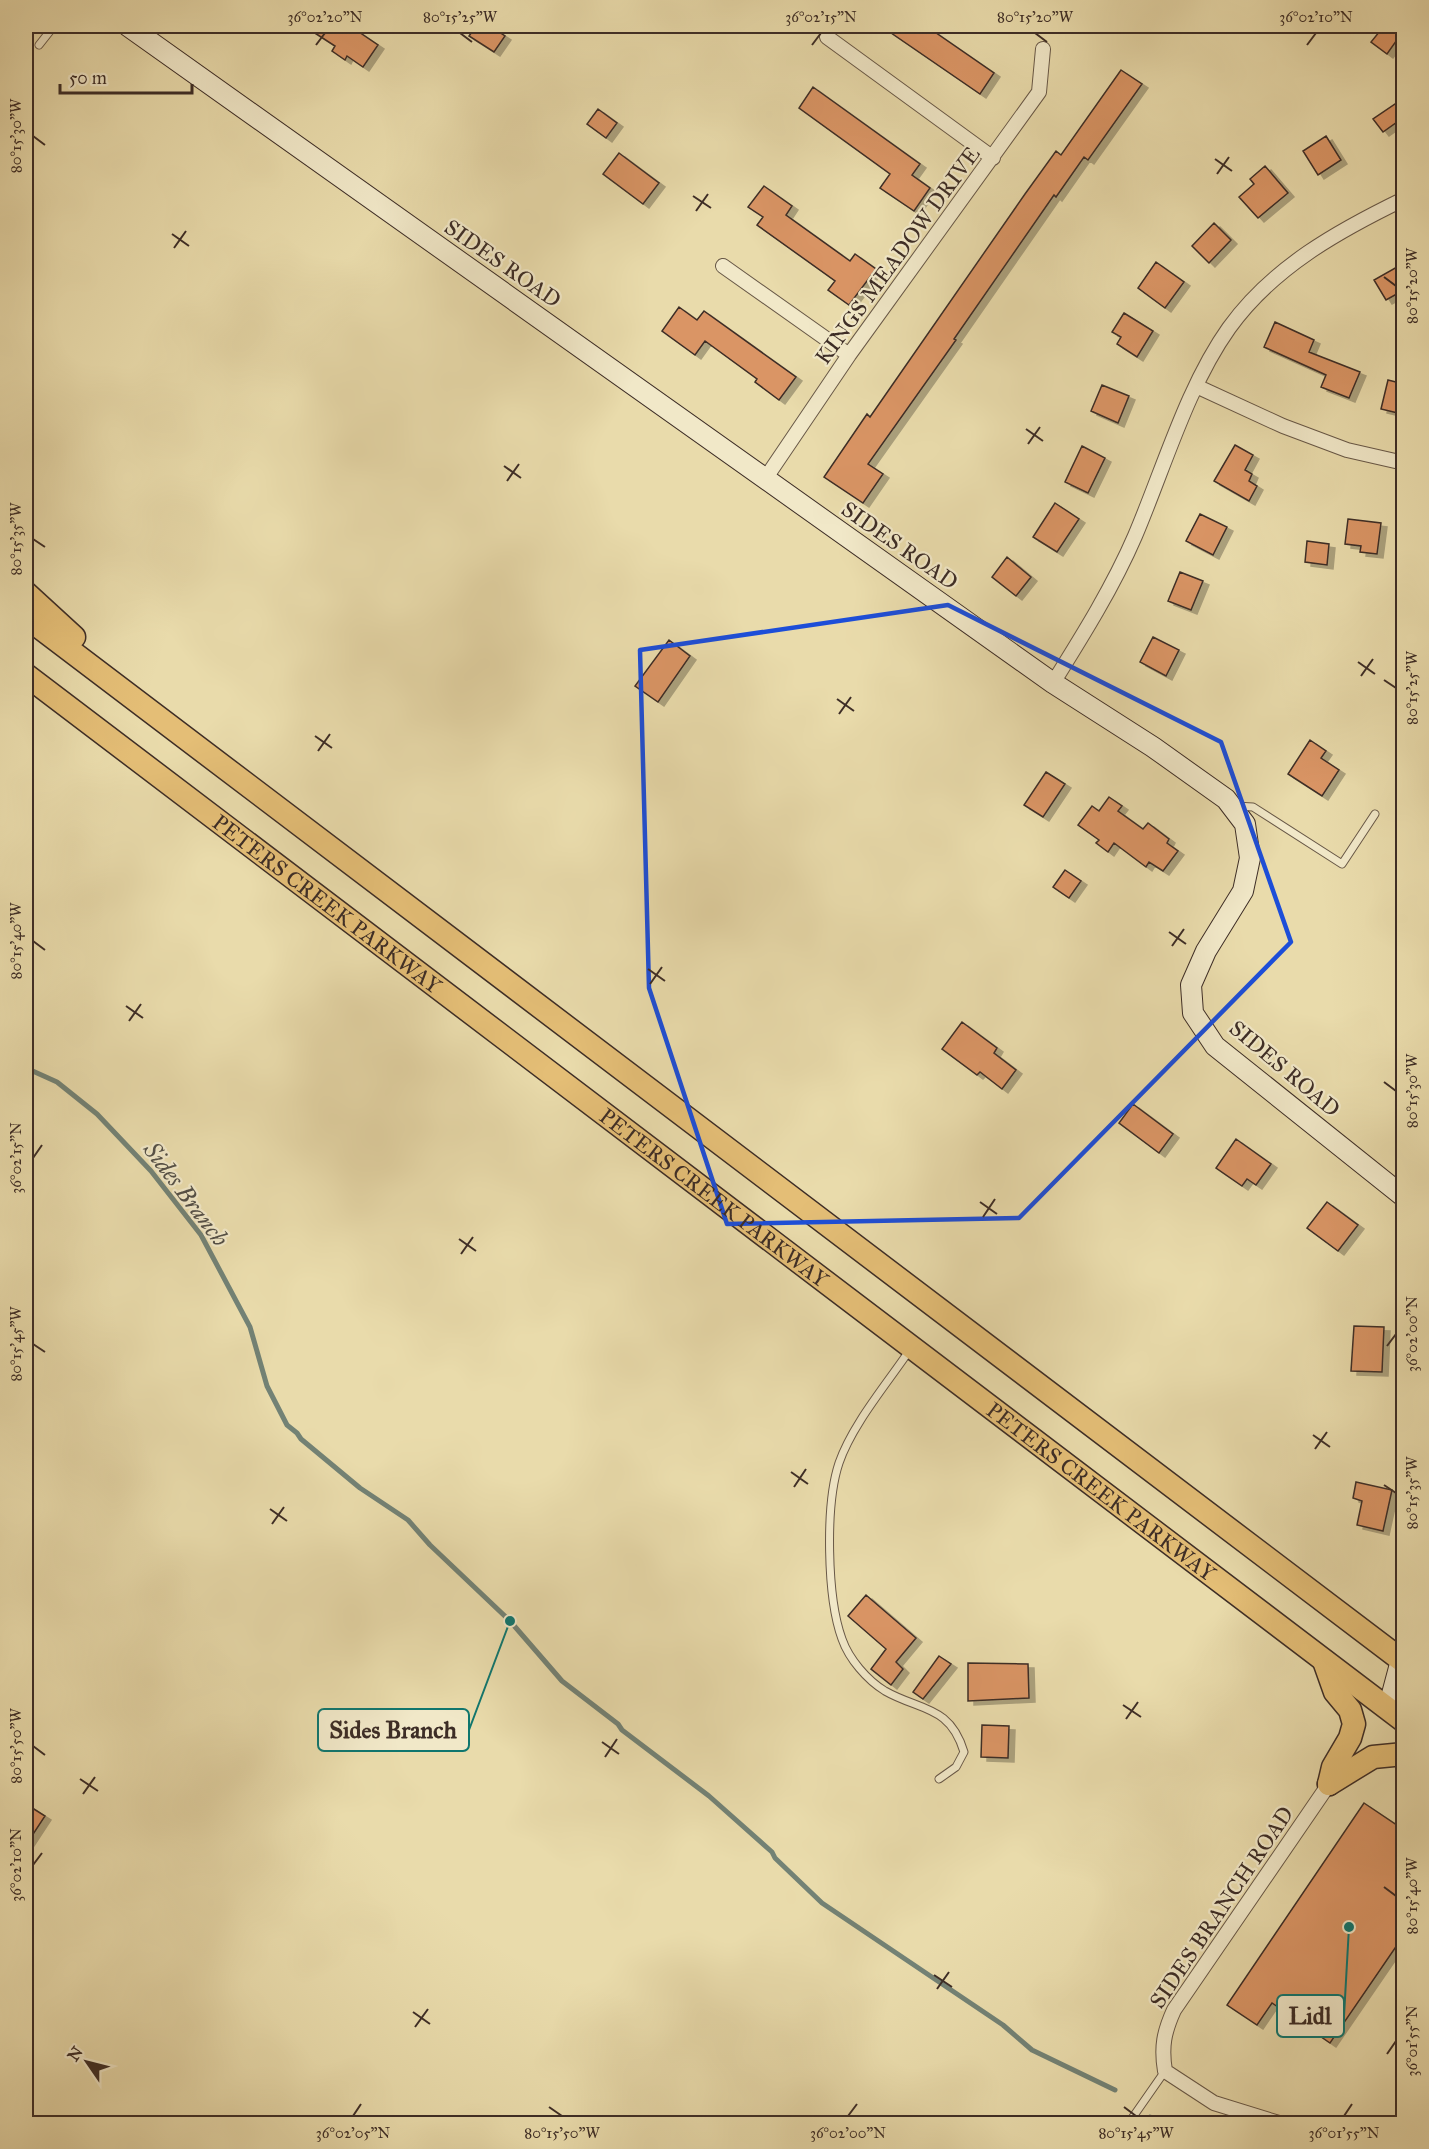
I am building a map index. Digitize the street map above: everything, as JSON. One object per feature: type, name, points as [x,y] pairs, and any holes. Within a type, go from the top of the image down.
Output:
[{"type":"main road","points":[[26,593],[145,708]]},
{"type":"main road","name":"PETERS CREEK PARKWAY","points":[[26,617],[1402,1657]]},
{"type":"main road","name":"PETERS CREEK PARKWAY","points":[[26,675],[1324,1661],[1398,1710]]},
{"type":"main road","points":[[26,690],[143,763]]},
{"type":"main road","points":[[1324,1661],[1335,1692],[1350,1710],[1354,1724],[1350,1738],[1333,1767],[1329,1784]]},
{"type":"main road","points":[[1329,1784],[1373,1757],[1404,1754]]},
{"type":"street","name":"SIDES ROAD","points":[[128,26],[152,32],[765,479],[1053,683],[1153,747],[1231,806],[1245,824],[1250,858],[1243,891],[1206,951],[1191,985],[1193,1013],[1215,1046],[1404,1197]]},
{"type":"street","points":[[827,37],[993,158]]},
{"type":"street","name":"KINGS MEADOW DRIVE","points":[[765,479],[849,355],[1039,92],[1043,49]]},
{"type":"street","points":[[1053,683],[1111,587],[1138,529],[1196,386],[1229,328],[1259,293],[1288,266],[1323,241],[1404,199]]},
{"type":"street","points":[[723,266],[849,355]]},
{"type":"street","points":[[1196,386],[1283,426],[1347,450],[1404,463]]},
{"type":"street","points":[[1398,1710],[1402,1657]]},
{"type":"street","name":"SIDES BRANCH ROAD","points":[[1165,2071],[1161,2049],[1165,2031],[1174,2010],[1329,1784]]},
{"type":"street","points":[[1165,2071],[1214,2103],[1282,2124]]},
{"type":"lane","points":[[39,45],[54,26]]},
{"type":"lane","points":[[1231,806],[1253,807],[1342,864],[1375,814]]},
{"type":"lane","points":[[910,1348],[852,1437],[839,1463],[833,1491],[830,1531],[834,1612],[843,1641],[861,1671],[886,1691],[933,1710],[948,1722],[960,1737],[964,1752],[956,1767],[939,1779]]},
{"type":"lane","points":[[1128,2124],[1165,2071]]},
{"type":"highlighted area","points":[[948,605],[1221,742],[1291,942],[1019,1218],[727,1224],[649,988],[640,650]]},
{"type":"building","points":[[304,26],[350,26],[378,45],[363,67],[347,56],[345,60],[332,51],[335,46]]},
{"type":"building","points":[[476,26],[490,26],[505,36],[494,52],[469,36]]},
{"type":"building","points":[[881,26],[926,26],[994,73],[980,94]]},
{"type":"building","points":[[1384,26],[1397,26],[1404,30],[1387,54],[1371,42]]},
{"type":"building","points":[[1121,70],[1142,84],[1088,160],[1084,157],[1056,197],[1054,195],[954,339],[956,340],[868,464],[883,474],[863,503],[824,477],[867,414],[870,417],[1056,151],[1061,155]]},
{"type":"building","points":[[813,87],[920,164],[912,175],[930,188],[914,211],[880,188],[890,174],[799,108]]},
{"type":"building","points":[[1404,98],[1404,117],[1383,132],[1373,119]]},
{"type":"building","points":[[598,109],[617,123],[606,138],[587,124]]},
{"type":"building","points":[[1326,136],[1341,160],[1318,175],[1303,151]]},
{"type":"building","points":[[619,153],[659,183],[643,204],[603,174]]},
{"type":"building","points":[[1265,166],[1288,193],[1258,218],[1239,197],[1254,184],[1250,179]]},
{"type":"building","points":[[764,186],[792,206],[786,215],[850,261],[855,254],[876,269],[849,305],[828,290],[835,281],[757,225],[763,217],[748,207]]},
{"type":"building","points":[[1214,223],[1231,240],[1209,263],[1192,246]]},
{"type":"building","points":[[1156,262],[1184,282],[1165,308],[1138,288]]},
{"type":"building","points":[[1404,263],[1404,290],[1386,300],[1374,280]]},
{"type":"building","points":[[679,307],[697,320],[704,311],[796,377],[779,400],[755,382],[757,379],[705,341],[695,355],[662,331]]},
{"type":"building","points":[[1124,313],[1153,331],[1137,357],[1117,344],[1121,337],[1112,332]]},
{"type":"building","points":[[1275,322],[1314,340],[1309,352],[1360,372],[1349,398],[1321,387],[1326,375],[1264,347]]},
{"type":"building","points":[[1388,380],[1404,384],[1402,414],[1381,409]]},
{"type":"building","points":[[1102,385],[1129,396],[1118,423],[1091,411]]},
{"type":"building","points":[[1235,445],[1253,455],[1245,470],[1252,474],[1249,481],[1257,486],[1249,501],[1214,481]]},
{"type":"building","points":[[1082,446],[1105,458],[1088,493],[1065,482]]},
{"type":"building","points":[[1055,503],[1079,519],[1057,552],[1033,537]]},
{"type":"building","points":[[1200,514],[1227,527],[1213,555],[1186,541]]},
{"type":"building","points":[[1348,519],[1381,523],[1377,554],[1360,552],[1361,546],[1345,544]]},
{"type":"building","points":[[1307,541],[1329,544],[1327,565],[1305,562]]},
{"type":"building","points":[[1007,557],[1031,577],[1016,596],[992,577]]},
{"type":"building","points":[[1180,572],[1203,581],[1191,610],[1168,601]]},
{"type":"building","points":[[1153,637],[1179,650],[1166,676],[1140,662]]},
{"type":"building","points":[[669,640],[690,656],[658,702],[635,686]]},
{"type":"building","points":[[1310,740],[1326,751],[1321,758],[1339,770],[1322,796],[1288,774]]},
{"type":"building","points":[[1046,772],[1065,784],[1043,817],[1024,805]]},
{"type":"building","points":[[1109,797],[1122,806],[1118,811],[1143,829],[1148,823],[1169,839],[1167,843],[1178,851],[1163,871],[1149,862],[1146,867],[1114,843],[1108,852],[1096,843],[1099,840],[1078,825],[1092,806],[1099,811]]},
{"type":"building","points":[[1065,870],[1081,881],[1069,898],[1053,887]]},
{"type":"building","points":[[962,1022],[997,1048],[994,1053],[1016,1070],[1002,1089],[980,1072],[977,1075],[942,1049]]},
{"type":"building","points":[[1133,1104],[1173,1134],[1159,1153],[1119,1123]]},
{"type":"building","points":[[1236,1139],[1271,1164],[1256,1185],[1247,1179],[1242,1186],[1216,1168]]},
{"type":"building","points":[[1327,1202],[1358,1225],[1338,1251],[1307,1228]]},
{"type":"building","points":[[1354,1326],[1384,1327],[1382,1372],[1351,1371]]},
{"type":"building","points":[[1356,1482],[1392,1490],[1383,1531],[1357,1525],[1362,1501],[1353,1498]]},
{"type":"building","points":[[866,1595],[916,1638],[896,1662],[903,1669],[891,1685],[871,1669],[886,1649],[848,1616]]},
{"type":"building","points":[[939,1656],[951,1664],[923,1699],[913,1692]]},
{"type":"building","points":[[968,1663],[1028,1664],[1029,1698],[968,1701]]},
{"type":"building","points":[[982,1725],[1009,1726],[1008,1758],[981,1757]]},
{"type":"building","points":[[1364,1803],[1404,1830],[1404,1935],[1330,2043],[1272,2003],[1257,2025],[1227,2005]]},
{"type":"building","points":[[26,1804],[45,1816],[26,1845]]},
{"type":"waterway","name":"Sides Branch","points":[[26,1068],[57,1082],[97,1114],[151,1171],[201,1235],[250,1327],[267,1386],[287,1425],[301,1439],[360,1488],[408,1520],[430,1545],[510,1621],[562,1681],[709,1796],[772,1852],[775,1858],[822,1903],[1003,2025],[1032,2050],[1115,2090]]},
{"type":"waterway","name":"Sides Branch","points":[[1150,2117],[1166,2124]]},
{"type":"place","name":"Sides Branch","points":[[510,1621]]},
{"type":"place","name":"Lidl","points":[[1349,1927]]}]
